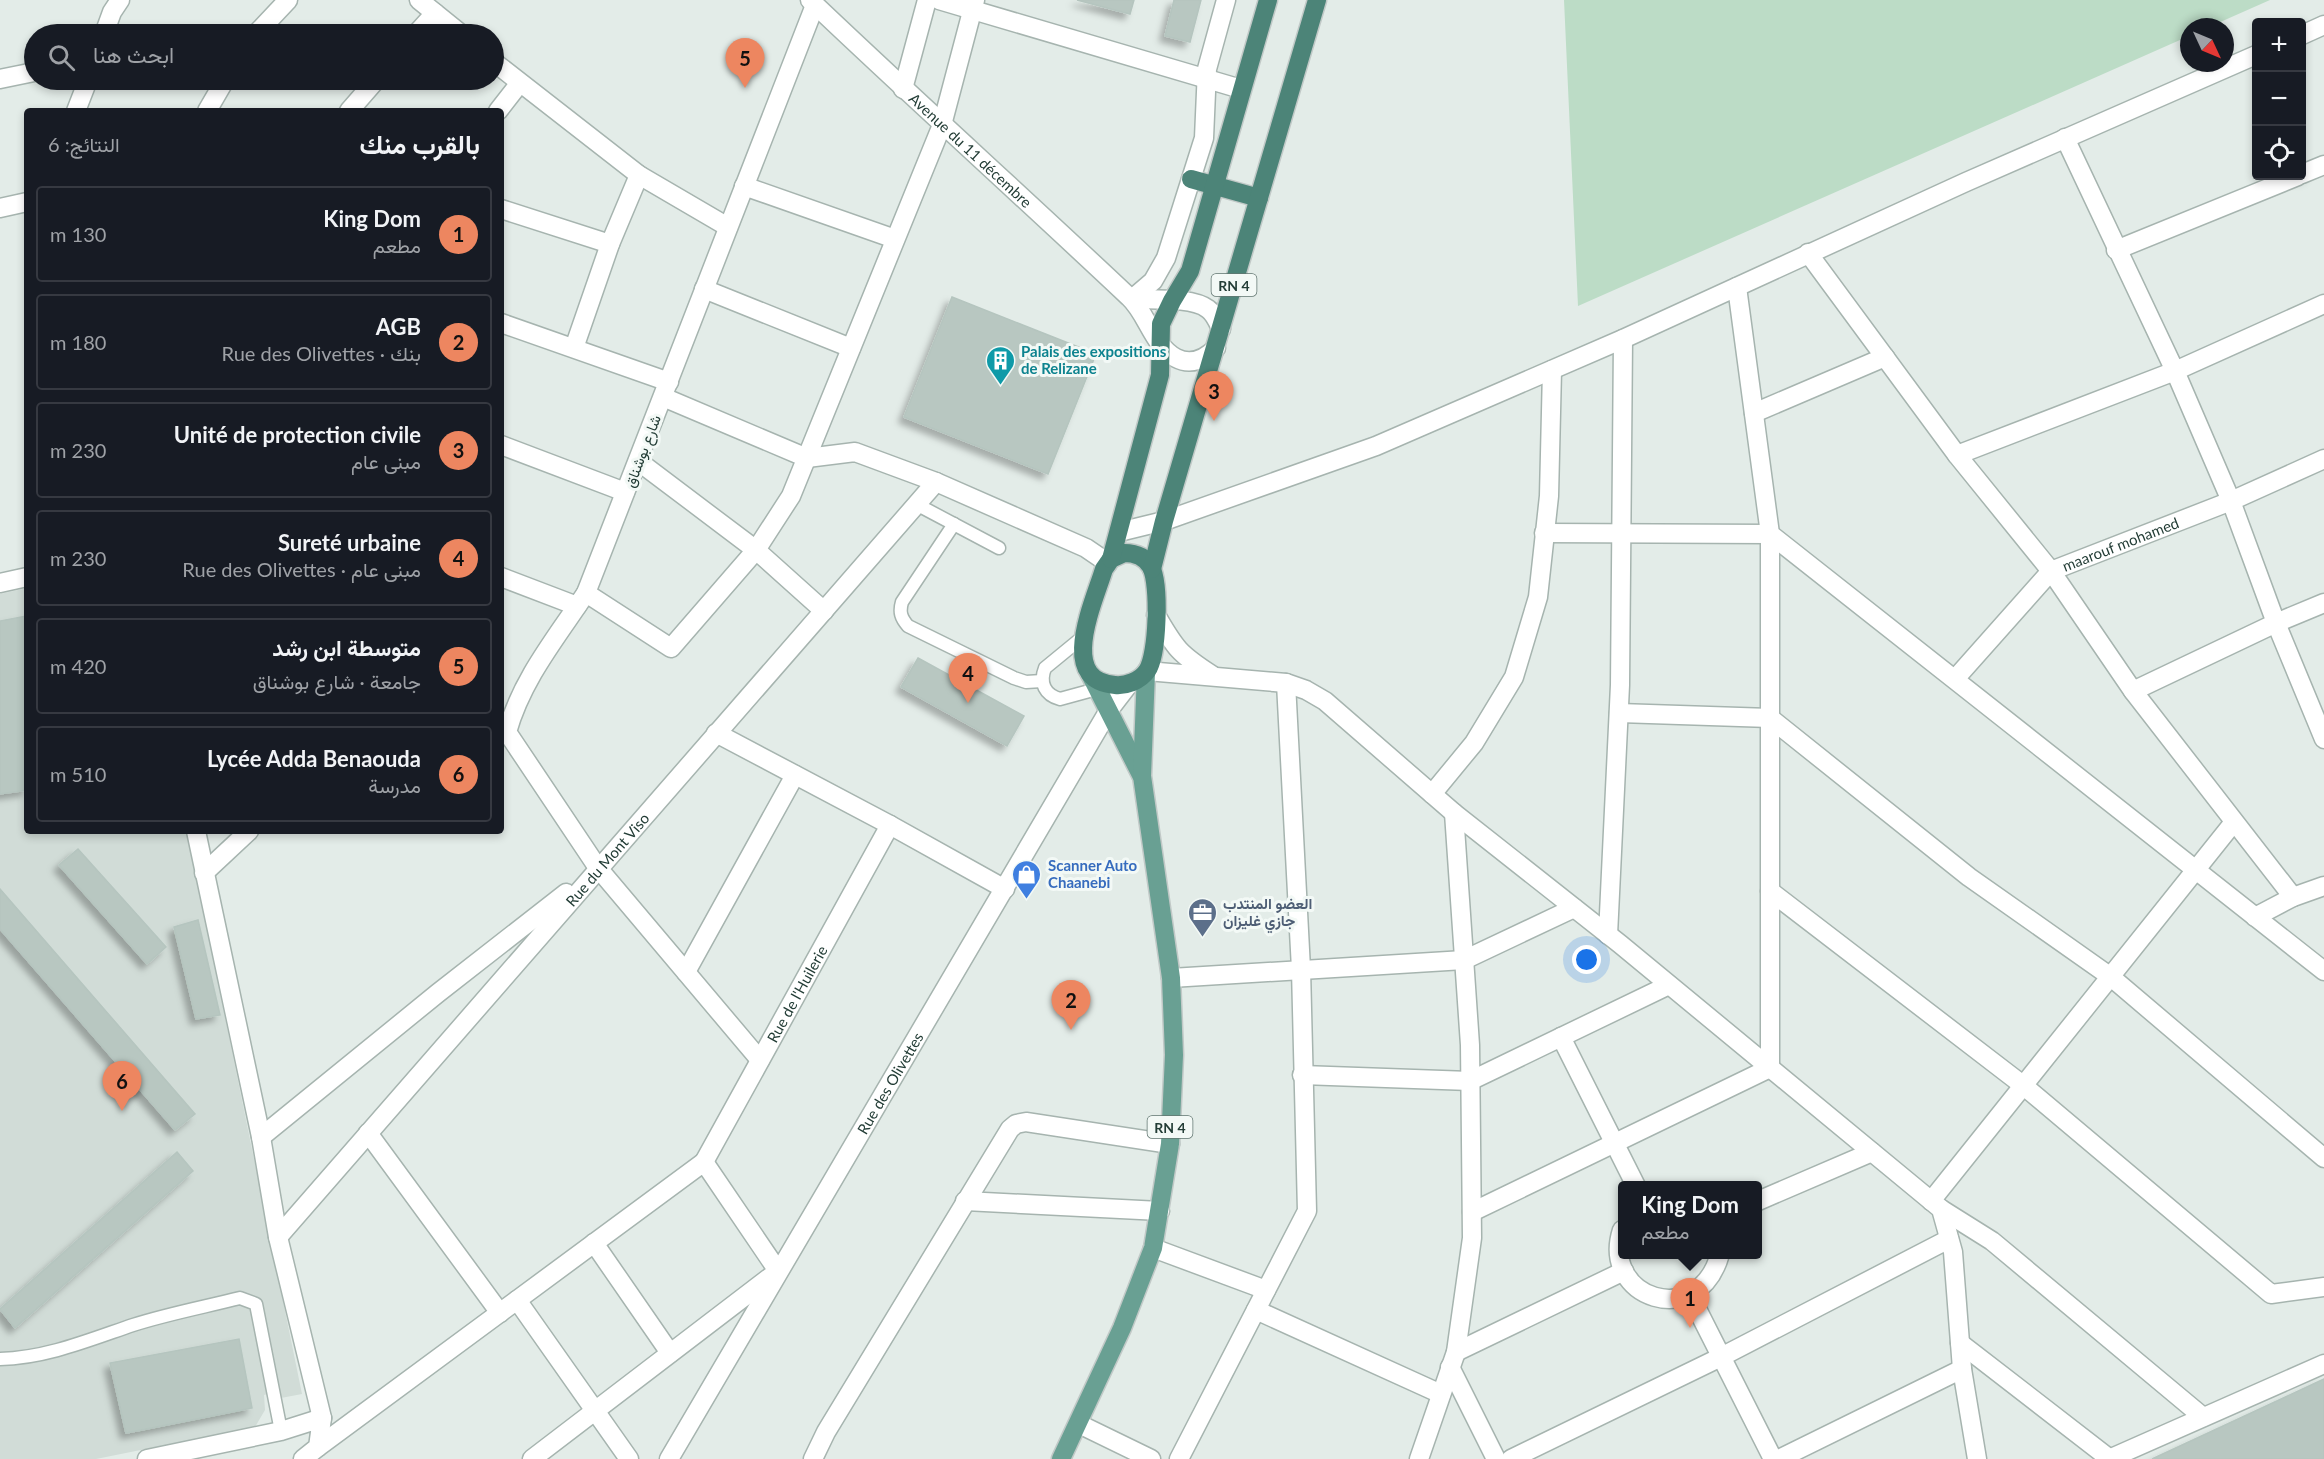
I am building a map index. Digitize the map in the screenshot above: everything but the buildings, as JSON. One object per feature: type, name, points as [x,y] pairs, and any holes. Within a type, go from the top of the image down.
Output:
[{"type":"highway","name":"RN 4","points":[[1109,561],[1119,532],[1159,381],[1162,363],[1161,324],[1190,271],[1268,0]]},
{"type":"highway","name":"RN 4","points":[[1152,569],[1164,521],[1317,0]]},
{"type":"highway","points":[[1191,179],[1259,198]]},
{"type":"highway","points":[[1124,553],[1133,553],[1141,556],[1152,569],[1156,615],[1154,650],[1147,672],[1129,684],[1099,683],[1082,656],[1084,636],[1109,561],[1124,553]]},
{"type":"main road","name":"RN 4","points":[[1061,1459],[1122,1328],[1153,1248],[1170,1143],[1174,1054],[1170,978],[1142,776],[1147,672]]},
{"type":"main road","name":"RN 4","points":[[1099,683],[1109,710],[1142,776]]},
{"type":"street","points":[[108,24],[120,0]]},
{"type":"street","points":[[265,24],[288,0]]},
{"type":"street","points":[[420,0],[448,24]]},
{"type":"street","points":[[903,89],[927,0]]},
{"type":"street","points":[[939,0],[974,5],[1241,89]]},
{"type":"street","points":[[1132,299],[1153,281],[1163,266],[1204,138],[1205,79],[1226,0]]},
{"type":"street","name":"Avenue du 11 décembre","points":[[812,2],[903,89],[1132,299],[1160,341]]},
{"type":"street","name":"شارع بوشناق","points":[[598,868],[507,732],[513,709],[535,666],[582,599],[666,389],[812,2]]},
{"type":"street","points":[[504,578],[582,599],[671,648],[756,550],[791,496],[942,125],[974,5]]},
{"type":"street","points":[[425,24],[435,13]]},
{"type":"street","points":[[2306,33],[2324,25]]},
{"type":"street","points":[[1119,532],[1164,521],[1376,446],[1623,339],[1808,253],[2252,57]]},
{"type":"street","points":[[504,71],[639,175],[728,227]]},
{"type":"street","points":[[0,79],[24,74]]},
{"type":"street","points":[[500,108],[519,84]]},
{"type":"street","points":[[77,108],[84,90]]},
{"type":"street","points":[[209,108],[219,90]]},
{"type":"street","points":[[352,108],[367,90]]},
{"type":"street","points":[[2065,138],[2175,371],[2231,501],[2276,623],[2324,740]]},
{"type":"street","points":[[2306,172],[2324,165]]},
{"type":"street","points":[[574,348],[610,244],[639,175]]},
{"type":"street","points":[[2116,250],[2288,180]]},
{"type":"street","points":[[744,186],[895,239]]},
{"type":"street","points":[[0,208],[24,203]]},
{"type":"street","points":[[504,210],[610,244]]},
{"type":"street","points":[[1808,253],[1958,455],[2051,570],[2133,691],[2293,897]]},
{"type":"street","points":[[1737,287],[1770,534],[1770,1068]]},
{"type":"street","points":[[704,289],[851,348]]},
{"type":"street","points":[[1132,299],[1202,305],[1211,310],[1221,329]]},
{"type":"street","points":[[1958,455],[2175,371],[2324,304]]},
{"type":"street","points":[[504,324],[574,348],[666,389],[807,458],[855,452],[936,482],[1086,548],[1109,561]]},
{"type":"street","points":[[1608,935],[1619,713],[1623,339]]},
{"type":"street","points":[[1160,341],[1174,357],[1182,361],[1201,360],[1216,348]]},
{"type":"street","points":[[1754,413],[1885,357]]},
{"type":"street","points":[[1432,794],[1474,742],[1514,677],[1538,597],[1549,496],[1552,370]]},
{"type":"street","points":[[504,447],[626,492]]},
{"type":"street","name":"maarouf mohamed","points":[[1955,679],[2051,570],[2231,501],[2324,459]]},
{"type":"street","points":[[638,461],[756,550],[824,611]]},
{"type":"street","name":"Rue du Mont Viso","points":[[278,1237],[936,482]]},
{"type":"street","points":[[1544,533],[1770,534],[2324,971]]},
{"type":"street","points":[[1,578],[24,577]]},
{"type":"street","points":[[2133,691],[2276,623],[2324,603]]},
{"type":"street","points":[[1156,615],[1176,648],[1190,661],[1214,676]]},
{"type":"street","points":[[1147,672],[1286,683],[1306,690],[1342,714],[1454,813],[1608,935],[1936,1205],[1992,1242],[2203,1417]]},
{"type":"street","points":[[1179,1459],[1307,1211],[1301,969],[1286,683]]},
{"type":"street","name":"Rue des Olivettes","points":[[667,1458],[1109,710],[1129,684]]},
{"type":"street","points":[[1619,713],[1770,718],[1970,877],[2111,977],[2324,1158]]},
{"type":"street","points":[[716,733],[1005,889]]},
{"type":"street","points":[[686,972],[795,775]]},
{"type":"street","points":[[1419,1459],[1453,1360],[1472,1238],[1470,1081],[1454,813]]},
{"type":"street","points":[[1936,1205],[2024,1086],[2234,822]]},
{"type":"street","name":"Rue de l'Huilerie","points":[[704,1162],[890,825]]},
{"type":"street","points":[[197,834],[261,1137],[278,1237],[322,1418],[318,1447]]},
{"type":"street","points":[[204,873],[246,834]]},
{"type":"street","points":[[261,1137],[438,993],[598,868],[760,1060]]},
{"type":"street","points":[[2255,917],[2293,897],[2324,886]]},
{"type":"street","points":[[1770,891],[2024,1086],[2271,1294],[2324,1287]]},
{"type":"street","points":[[1170,978],[1464,960],[1574,908]]},
{"type":"street","points":[[1302,1075],[1470,1081],[1669,985]]},
{"type":"street","points":[[1561,1037],[1634,1181]]},
{"type":"street","points":[[1472,1212],[1770,1068]]},
{"type":"street","points":[[813,1459],[826,1432],[1010,1129],[1016,1124],[1026,1122],[1170,1143]]},
{"type":"street","points":[[368,1133],[500,1313]]},
{"type":"street","points":[[1762,1199],[1872,1152]]},
{"type":"street","points":[[303,1459],[704,1162],[778,1272],[532,1459]]},
{"type":"street","points":[[965,1201],[1160,1211]]},
{"type":"street","points":[[1936,1205],[1953,1252],[1962,1369],[1977,1459]]},
{"type":"street","points":[[1511,1459],[1721,1357],[1949,1239]]},
{"type":"street","points":[[594,1243],[670,1353]]},
{"type":"street","points":[[1153,1248],[1266,1290]]},
{"type":"street","points":[[1620,1259],[1624,1271],[1633,1284],[1652,1296],[1675,1299],[1690,1295],[1704,1285],[1715,1271],[1719,1259]]},
{"type":"street","points":[[1453,1360],[1624,1271]]},
{"type":"street","points":[[1690,1295],[1773,1459]]},
{"type":"street","points":[[517,1300],[629,1459]]},
{"type":"street","points":[[1256,1310],[1441,1394]]},
{"type":"street","points":[[1960,1343],[2110,1459],[2324,1364]]},
{"type":"street","points":[[1453,1360],[1496,1459]]},
{"type":"street","points":[[1779,1459],[1962,1369]]},
{"type":"street","points":[[147,1459],[280,1431],[322,1418]]},
{"type":"street","points":[[1079,1424],[1151,1459]]},
{"type":"lane","points":[[916,504],[999,548]]},
{"type":"lane","points":[[954,524],[902,602],[899,610],[903,619],[908,626],[1004,674],[1026,682],[1042,681]]},
{"type":"lane","points":[[1084,636],[1049,663],[1045,668],[1042,681],[1048,693],[1060,699],[1099,683]]},
{"type":"lane","points":[[0,1359],[21,1358],[88,1342],[135,1325],[240,1298],[256,1304],[280,1431]]},
{"type":"shaded area","points":[[24,589],[24,834],[188,834],[302,1394],[281,1398],[279,1391],[264,1395],[265,1410],[255,1427],[96,1459],[0,1459],[0,594]]},
{"type":"green space","points":[[1564,0],[2270,0],[2229,18],[2180,18],[2180,40],[1578,306]]},
{"type":"place","name":"متوسطة ابن رشد","points":[[745,88]]},
{"type":"place","name":"Palais des expositions de Relizane","points":[[1000,386]]},
{"type":"place","name":"Unité de protection civile","points":[[1214,421]]},
{"type":"place","name":"Sureté urbaine","points":[[968,703]]},
{"type":"place","name":"Scanner Auto Chaanebi","points":[[1027,900]]},
{"type":"place","name":"العضو المنتدب جازي غليزان","points":[[1202,938]]},
{"type":"place","name":"AGB","points":[[1071,1030]]},
{"type":"place","name":"Lycée Adda Benaouda","points":[[122,1111]]},
{"type":"place","name":"King Dom","points":[[1690,1328]]}]
